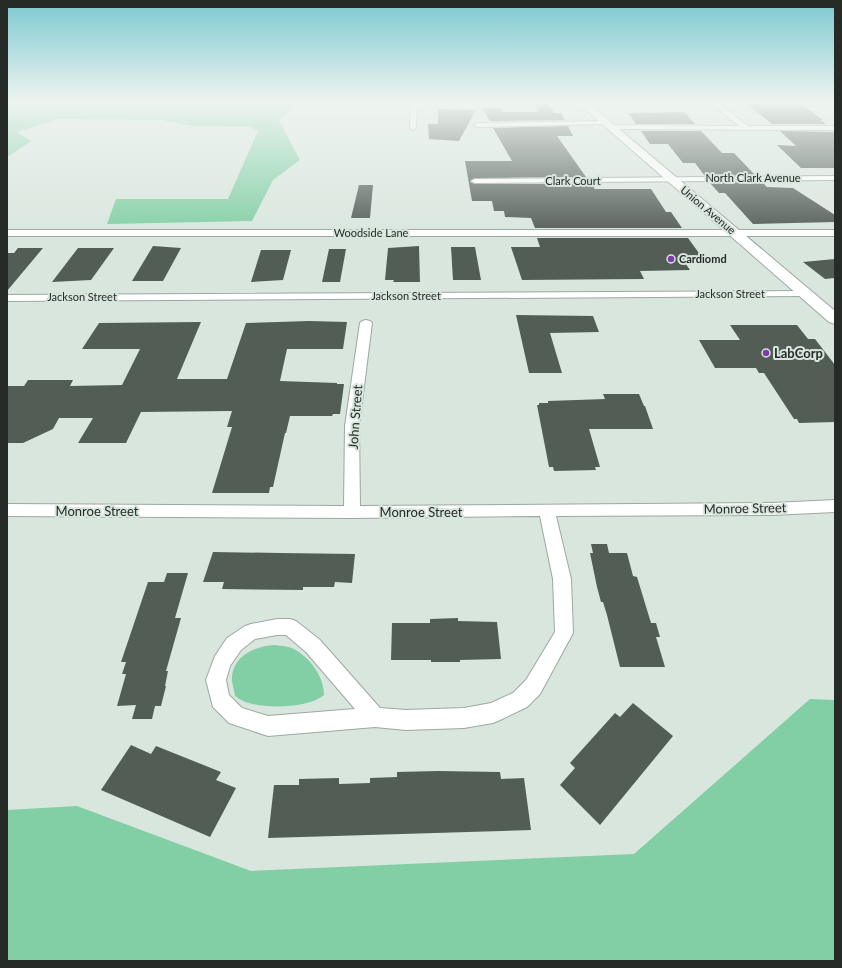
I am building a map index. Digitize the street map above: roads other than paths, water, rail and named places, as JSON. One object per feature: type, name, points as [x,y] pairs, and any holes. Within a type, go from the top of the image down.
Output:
[{"type":"street","name":"Union Avenue","points":[[635,147],[835,319]]},
{"type":"street","name":"North Clark Avenue","points":[[671,178],[835,178]]},
{"type":"street","name":"Clark Court","points":[[475,181],[652,180],[671,178]]},
{"type":"street","name":"Woodside Lane","points":[[7,233],[835,233]]},
{"type":"street","name":"Jackson Street","points":[[7,298],[805,294]]},
{"type":"street","name":"John Street","points":[[352,512],[352,426],[366,323]]},
{"type":"street","name":"Monroe Street","points":[[7,510],[352,512],[547,511],[835,506]]},
{"type":"street","points":[[375,717],[312,646],[290,627],[277,627],[251,632],[234,644],[222,662],[216,680],[220,700],[236,716],[268,726],[375,717],[406,720],[464,718],[493,712],[520,700],[533,687],[564,633],[562,579],[547,511]]},
{"type":"place","name":"Cardiomd","points":[[671,259]]},
{"type":"place","name":"LabCorp","points":[[766,353]]}]
